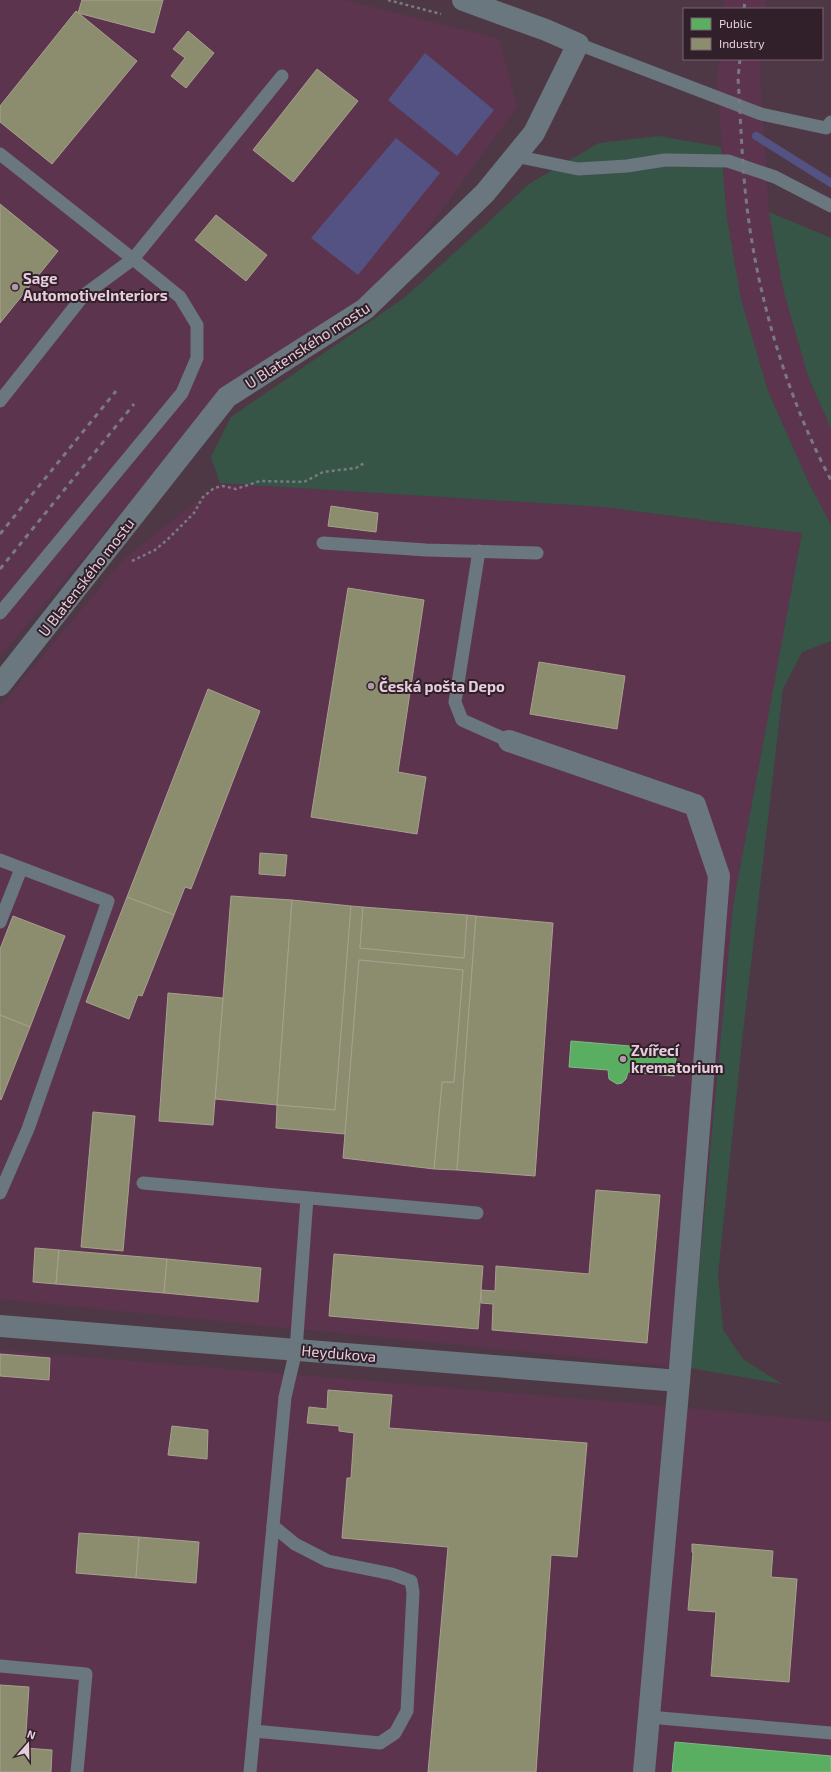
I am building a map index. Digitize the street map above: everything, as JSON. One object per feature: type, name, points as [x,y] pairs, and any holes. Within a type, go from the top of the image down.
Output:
[{"type":"street","points":[[463,0],[546,30],[578,44]]},
{"type":"street","name":"U Blatenského mostu","points":[[0,685],[227,397],[365,309],[485,192],[534,133],[578,44]]},
{"type":"street","points":[[509,741],[695,805],[719,876],[679,1381],[644,1772]]},
{"type":"street","name":"Heydukova","points":[[0,1326],[679,1381]]},
{"type":"lane","points":[[578,44],[761,114],[829,126]]},
{"type":"lane","points":[[0,401],[84,295],[133,259],[282,76]]},
{"type":"lane","points":[[0,154],[180,297],[197,326],[198,358],[182,393],[0,613]]},
{"type":"lane","points":[[515,156],[578,170],[627,166],[665,160],[728,161],[775,177],[831,206]]},
{"type":"lane","points":[[323,543],[426,550],[537,553]]},
{"type":"lane","points":[[478,551],[455,702],[462,720],[509,741]]},
{"type":"lane","points":[[0,860],[108,901],[28,1128],[0,1193]]},
{"type":"lane","points":[[0,922],[21,869]]},
{"type":"lane","points":[[143,1182],[477,1213]]},
{"type":"lane","points":[[250,1772],[285,1397],[296,1350],[306,1198]]},
{"type":"lane","points":[[254,1731],[380,1743],[395,1733],[407,1711],[413,1592],[411,1581],[392,1574],[328,1561],[295,1544],[273,1526]]},
{"type":"lane","points":[[0,1666],[86,1674],[77,1772]]},
{"type":"lane","points":[[649,1716],[831,1733]]},
{"type":"path","points":[[388,0],[448,16]]},
{"type":"path","points":[[130,563],[155,550],[194,513],[202,497],[214,488],[223,486],[236,489],[260,481],[304,482],[323,472],[356,468],[366,462]]},
{"type":"shaded area","points":[[0,0],[343,0],[499,39],[517,107],[388,283],[224,392],[0,656]]},
{"type":"shaded area","points":[[724,0],[766,0],[765,8],[723,8]]},
{"type":"shaded area","points":[[425,53],[494,110],[457,156],[388,100]]},
{"type":"shaded area","points":[[719,60],[761,60],[760,78],[769,212],[783,289],[808,376],[831,429],[831,525],[807,479],[768,391],[741,299],[727,218],[717,78]]},
{"type":"shaded area","points":[[396,138],[440,173],[358,275],[311,238]]},
{"type":"shaded area","points":[[220,483],[603,507],[802,533],[733,906],[690,1368],[0,1299],[0,707],[124,559]]},
{"type":"shaded area","points":[[0,1350],[654,1405],[831,1422],[831,1772],[0,1772]]},
{"type":"green space","points":[[659,136],[721,147],[727,218],[741,299],[768,391],[807,479],[831,525],[831,641],[802,652],[783,689],[742,1041],[718,1275],[723,1330],[743,1359],[782,1384],[690,1368],[733,906],[802,533],[603,507],[220,483],[211,457],[231,417],[404,298],[529,184],[599,143]]},
{"type":"green space","points":[[769,212],[831,238],[831,429],[808,376],[783,289]]},
{"type":"building: Public","name":"Zvířecí krematorium","points":[[571,1041],[677,1050],[674,1076],[628,1072],[626,1079],[622,1083],[617,1084],[609,1079],[608,1070],[569,1067]]},
{"type":"building: Public","points":[[675,1742],[831,1756],[831,1772],[672,1772]]},
{"type":"building: Industry","points":[[82,0],[163,0],[154,33],[78,13]]},
{"type":"building: Industry","points":[[76,11],[137,61],[52,164],[0,122],[0,106]]},
{"type":"building: Industry","points":[[188,31],[214,53],[186,88],[171,76],[185,58],[173,49]]},
{"type":"building: Industry","points":[[317,69],[358,101],[293,182],[253,150]]},
{"type":"building: Industry","name":"Sage AutomotiveInteriors","points":[[0,204],[58,251],[0,323]]},
{"type":"building: Industry","points":[[216,215],[267,255],[246,281],[195,240]]},
{"type":"building: Industry","points":[[331,506],[378,513],[376,532],[328,526]]},
{"type":"building: Industry","name":"Česká pošta Depo","points":[[348,588],[424,600],[398,772],[426,777],[417,834],[311,817]]},
{"type":"building: Industry","points":[[539,662],[625,676],[617,729],[530,714]]},
{"type":"building: Industry","points":[[208,689],[260,711],[191,889],[185,887],[174,915],[127,897]]},
{"type":"building: Industry","points":[[260,853],[287,855],[285,876],[259,874]]},
{"type":"building: Industry","points":[[231,896],[292,900],[277,1105],[215,1099]]},
{"type":"building: Industry","points":[[127,897],[174,915],[142,996],[138,995],[129,1019],[86,1002]]},
{"type":"building: Industry","points":[[292,900],[351,906],[335,1110],[277,1105]]},
{"type":"building: Industry","points":[[351,906],[363,907],[360,948],[464,958],[467,915],[476,916],[457,1170],[434,1169],[442,1082],[454,1082],[463,970],[359,960],[345,1134],[276,1128],[277,1105],[335,1110]]},
{"type":"building: Industry","points":[[363,907],[467,915],[464,958],[360,948]]},
{"type":"building: Industry","points":[[13,916],[65,936],[30,1027],[0,1015],[0,949]]},
{"type":"building: Industry","points":[[476,916],[553,923],[535,1176],[457,1170]]},
{"type":"building: Industry","points":[[359,960],[463,970],[454,1082],[442,1082],[434,1169],[343,1158]]},
{"type":"building: Industry","points":[[168,993],[223,998],[213,1125],[159,1121]]},
{"type":"building: Industry","points":[[0,1015],[30,1027],[1,1100],[0,1099]]},
{"type":"building: Industry","points":[[93,1112],[135,1116],[123,1251],[81,1247]]},
{"type":"building: Industry","points":[[596,1190],[660,1195],[647,1343],[492,1330],[493,1304],[481,1303],[481,1290],[495,1291],[496,1266],[589,1274]]},
{"type":"building: Industry","points":[[35,1248],[59,1250],[56,1284],[33,1282]]},
{"type":"building: Industry","points":[[59,1250],[167,1259],[164,1293],[56,1284]]},
{"type":"building: Industry","points":[[334,1254],[483,1266],[478,1329],[329,1316]]},
{"type":"building: Industry","points":[[167,1259],[261,1268],[258,1302],[164,1293]]},
{"type":"building: Industry","points":[[0,1354],[50,1358],[49,1380],[0,1376]]},
{"type":"building: Industry","points":[[328,1390],[392,1395],[389,1428],[587,1443],[577,1557],[551,1555],[536,1772],[428,1772],[448,1547],[342,1538],[347,1478],[351,1478],[354,1433],[339,1431],[339,1426],[307,1423],[309,1407],[327,1409]]},
{"type":"building: Industry","points":[[172,1426],[208,1430],[207,1459],[168,1455]]},
{"type":"building: Industry","points":[[79,1533],[139,1537],[136,1578],[76,1573]]},
{"type":"building: Industry","points":[[139,1537],[199,1542],[196,1583],[136,1578]]},
{"type":"building: Industry","points":[[692,1544],[773,1551],[771,1577],[797,1579],[789,1682],[711,1676],[716,1612],[688,1610],[693,1553]]},
{"type":"building: Industry","points":[[0,1685],[29,1687],[25,1748],[52,1750],[51,1772],[0,1772]]},
{"type":"waterway","points":[[756,136],[831,183]]},
{"type":"railway","points":[[744,8],[745,0]]},
{"type":"railway","points":[[740,60],[738,78],[744,181],[753,248],[760,282],[768,317],[789,385],[816,450],[831,480]]},
{"type":"railway","points":[[0,534],[116,391]]},
{"type":"railway","points":[[0,569],[134,404]]},
{"type":"place","name":"Sage AutomotiveInteriors","points":[[15,287]]},
{"type":"place","name":"Česká pošta Depo","points":[[371,686]]},
{"type":"place","name":"Zvířecí krematorium","points":[[623,1059]]}]
